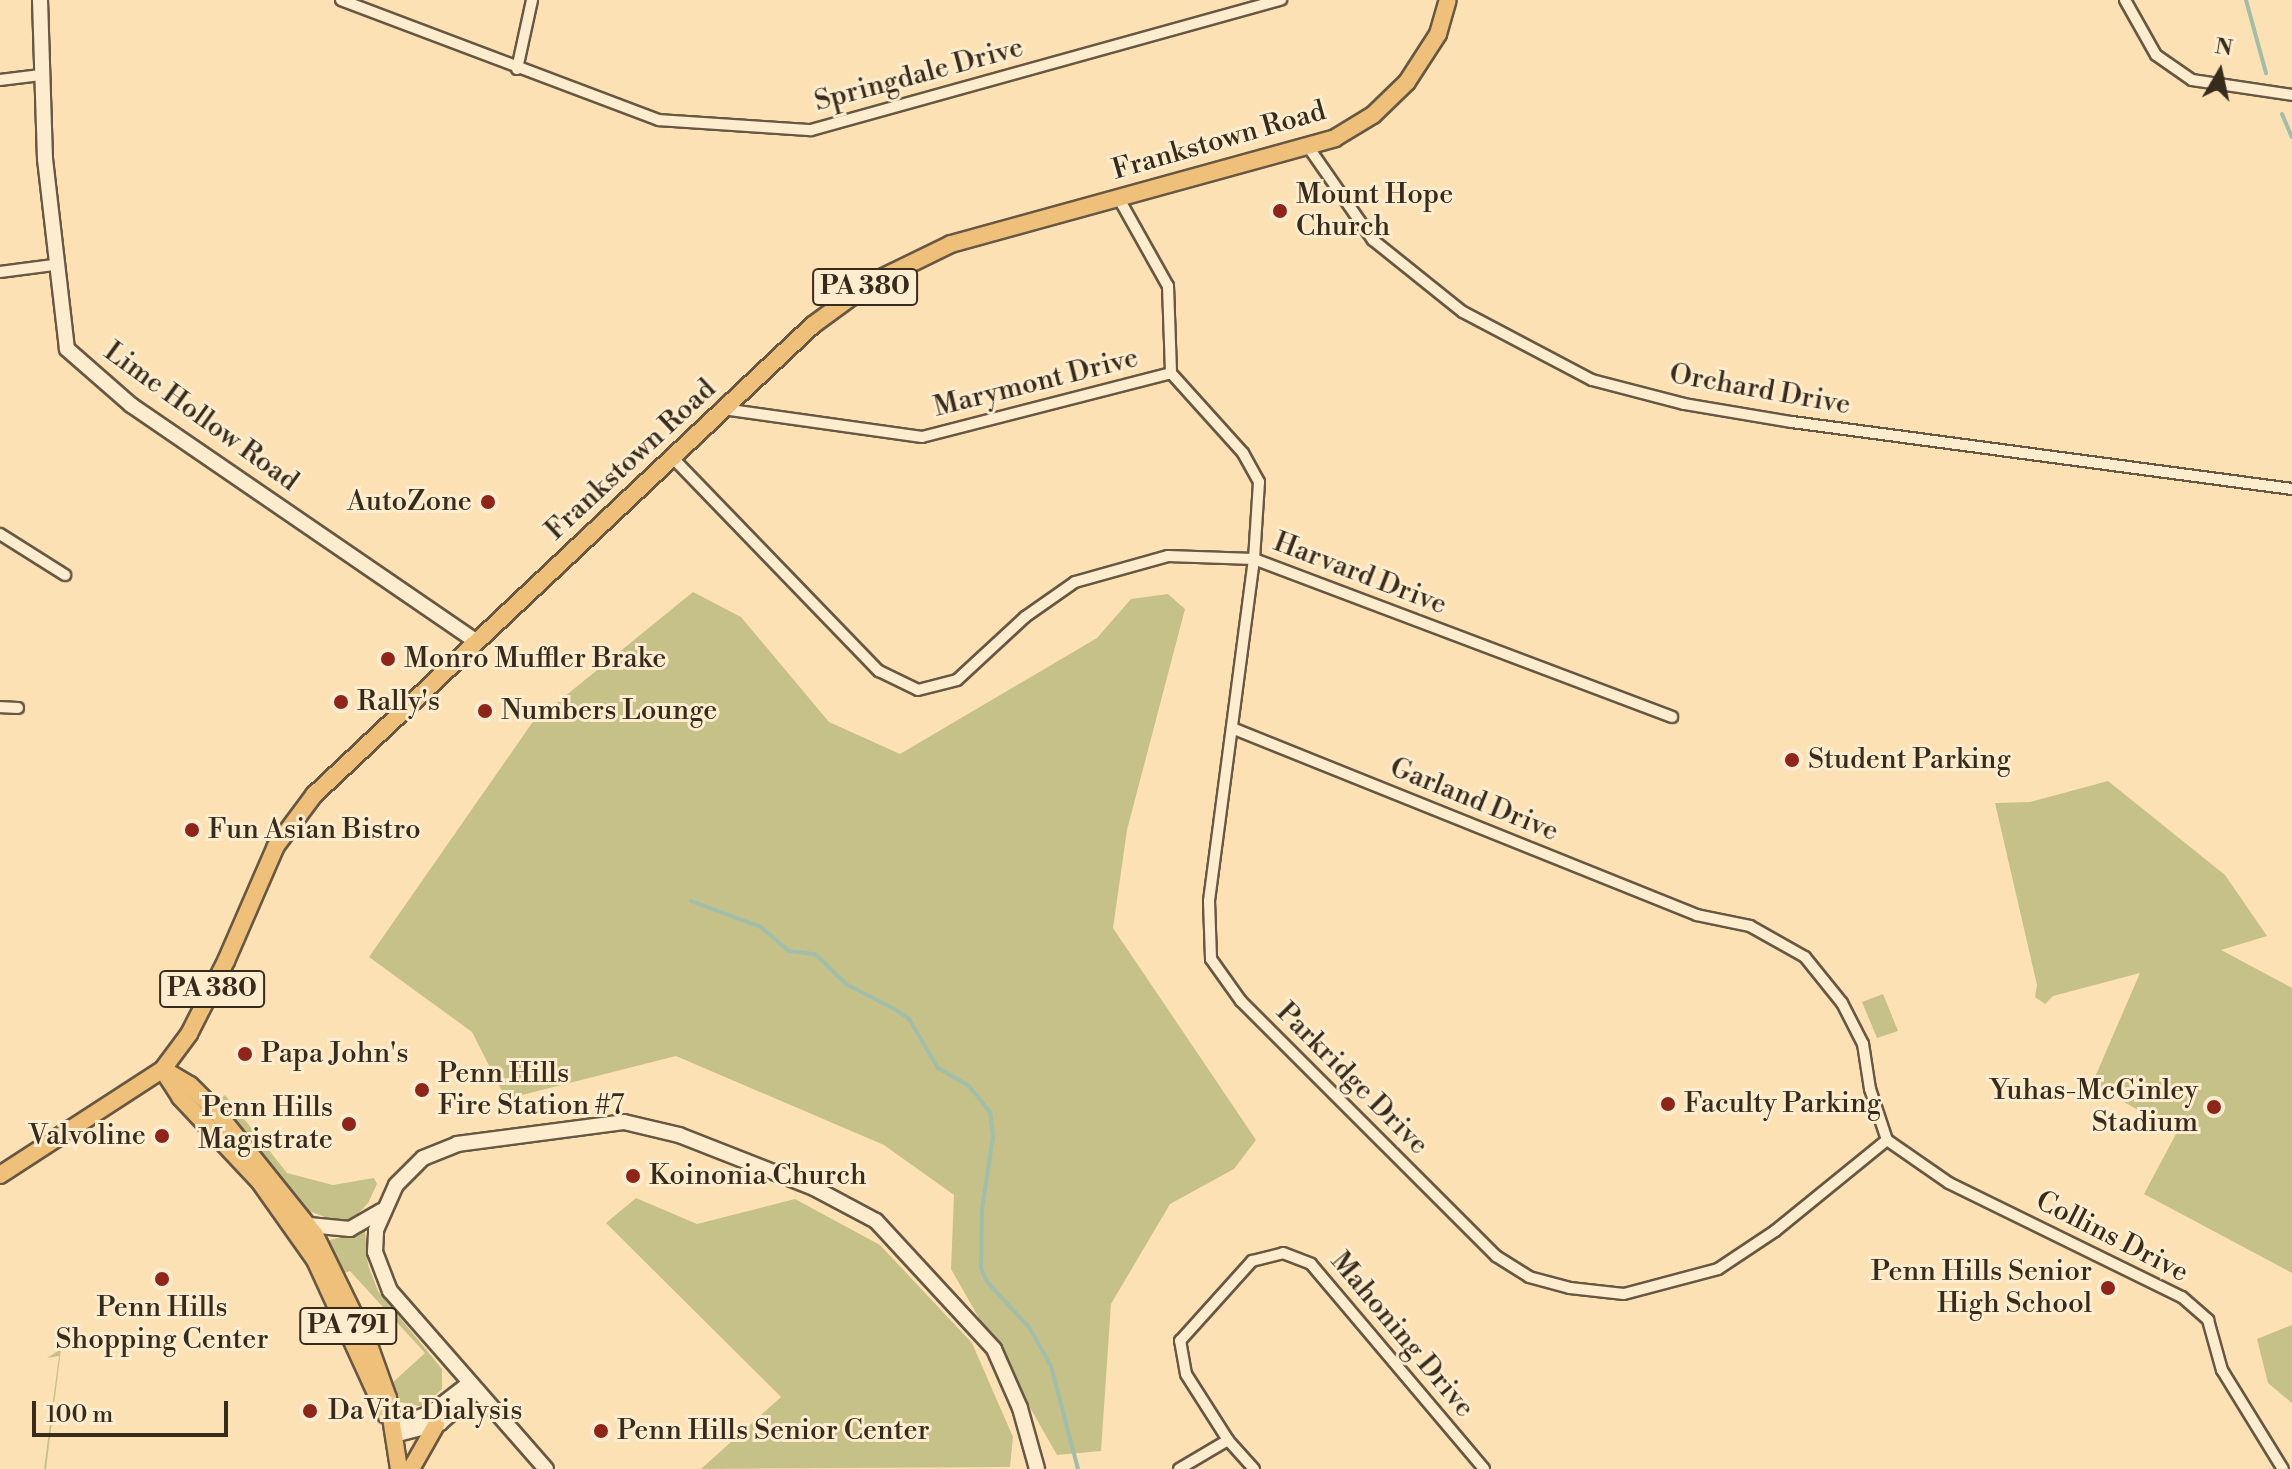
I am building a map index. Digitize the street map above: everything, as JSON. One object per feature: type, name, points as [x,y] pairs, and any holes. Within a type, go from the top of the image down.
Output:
[{"type":"main road","name":"Frankstown Road","points":[[0,1175],[163,1069],[189,1034],[264,871],[293,821],[336,773],[813,325],[895,270],[985,232],[1309,148],[1356,127],[1393,98],[1428,53],[1448,0]]},
{"type":"main road","name":"PA 791","points":[[163,1069],[190,1085],[215,1110],[309,1225],[369,1345],[393,1431],[399,1469]]},
{"type":"main road","name":"PA 791","points":[[163,1069],[180,1097],[259,1181],[315,1260],[393,1431]]},
{"type":"main road","points":[[411,1469],[436,1425]]},
{"type":"street","name":"Lime Hollow Road","points":[[40,0],[41,75],[54,265],[67,349],[131,405],[477,642]]},
{"type":"street","name":"Springdale Drive","points":[[341,0],[517,69],[659,120],[811,130],[1281,0]]},
{"type":"street","points":[[517,69],[532,0]]},
{"type":"street","points":[[2125,0],[2156,55],[2192,80],[2292,95]]},
{"type":"street","points":[[0,80],[41,75]]},
{"type":"street","name":"Orchard Drive","points":[[1309,148],[1373,240],[1463,312],[1592,380],[1684,404],[1792,422],[2292,489]]},
{"type":"street","points":[[1118,197],[1168,286],[1171,373]]},
{"type":"street","points":[[0,272],[54,265]]},
{"type":"street","name":"Marymont Drive","points":[[723,409],[922,437],[1171,373]]},
{"type":"street","name":"Parkridge Drive","points":[[1171,373],[1243,453],[1259,482],[1254,559],[1234,729],[1209,901],[1211,959],[1241,1001],[1496,1256],[1529,1277],[1570,1288],[1624,1294],[1668,1286],[1718,1269],[1775,1231],[1887,1140]]},
{"type":"street","name":"Harvard Drive","points":[[672,457],[879,671],[918,690],[957,680],[1025,617],[1075,582],[1168,556],[1254,559],[1672,717]]},
{"type":"street","points":[[0,534],[65,575]]},
{"type":"street","points":[[0,707],[18,708]]},
{"type":"street","name":"Garland Drive","points":[[1234,729],[1697,915],[1750,926],[1805,957],[1842,1003],[1863,1044],[1870,1089],[1887,1140]]},
{"type":"street","points":[[546,1469],[386,1284],[375,1252],[381,1211],[396,1185],[434,1153],[457,1144],[596,1122],[649,1126],[747,1161],[854,1206],[899,1241],[994,1349],[1020,1408],[1037,1469]]},
{"type":"street","name":"Collins Drive","points":[[1887,1140],[1949,1183],[2182,1297],[2208,1320],[2222,1370],[2283,1469]]},
{"type":"street","points":[[309,1225],[350,1229],[381,1211]]},
{"type":"street","name":"Mahoning Drive","points":[[1228,1440],[1186,1374],[1180,1341],[1252,1261],[1283,1253],[1311,1264],[1484,1469]]},
{"type":"street","points":[[393,1431],[431,1413],[473,1387]]},
{"type":"street","points":[[393,1431],[436,1425],[473,1387]]},
{"type":"street","points":[[1179,1469],[1228,1440],[1254,1469]]},
{"type":"shaded area","points":[[693,592],[741,617],[829,722],[900,754],[1097,638],[1131,599],[1168,594],[1185,609],[1127,830],[1113,928],[1256,1140],[1234,1169],[1170,1204],[1111,1304],[1101,1451],[1057,1455],[951,1269],[954,1195],[884,1145],[676,1056],[506,1099],[472,1032],[369,957],[532,723]]},
{"type":"shaded area","points":[[2108,781],[2225,875],[2267,936],[2221,950],[2292,988],[2292,1273],[2144,1194],[2177,1132],[2092,1084],[2140,973],[2053,996],[2045,1004],[2035,997],[2037,985],[1995,803],[2030,802]]},
{"type":"shaded area","points":[[1883,994],[1898,1031],[1877,1038],[1862,1002]]},
{"type":"shaded area","points":[[225,1095],[287,1173],[333,1185],[374,1178],[377,1184],[368,1203],[355,1217],[338,1222],[309,1211],[218,1101]]},
{"type":"shaded area","points":[[636,1198],[697,1224],[795,1199],[880,1245],[972,1343],[1013,1437],[1010,1467],[701,1469],[781,1397],[606,1223]]},
{"type":"shaded area","points":[[365,1231],[368,1265],[378,1291],[442,1369],[442,1389],[423,1407],[400,1402],[391,1384],[425,1353],[350,1271],[344,1273],[326,1241]]},
{"type":"shaded area","points":[[2292,1325],[2292,1403],[2268,1383],[2257,1339]]},
{"type":"shaded area","points":[[61,1349],[44,1469],[59,1356],[47,1358]]},
{"type":"waterway","points":[[2246,0],[2266,73]]},
{"type":"waterway","points":[[2282,114],[2292,137]]},
{"type":"waterway","points":[[691,901],[761,927],[789,951],[815,954],[846,984],[898,1011],[909,1019],[938,1068],[969,1086],[990,1112],[993,1137],[982,1209],[981,1268],[987,1282],[1029,1327],[1051,1366],[1078,1469]]},
{"type":"place","name":"Mount Hope Church","points":[[1280,211]]},
{"type":"place","name":"AutoZone","points":[[488,502]]},
{"type":"place","name":"Monro Muffler Brake","points":[[388,659]]},
{"type":"place","name":"Rally's","points":[[341,702]]},
{"type":"place","name":"Numbers Lounge","points":[[485,711]]},
{"type":"place","name":"Student Parking","points":[[1792,760]]},
{"type":"place","name":"Fun Asian Bistro","points":[[192,830]]},
{"type":"place","name":"Papa John's","points":[[245,1054]]},
{"type":"place","name":"Penn Hills Fire Station #7","points":[[422,1090]]},
{"type":"place","name":"Faculty Parking","points":[[1668,1104]]},
{"type":"place","name":"Yuhas-McGinley Stadium","points":[[2214,1107]]},
{"type":"place","name":"Penn Hills Magistrate","points":[[349,1124]]},
{"type":"place","name":"Valvoline","points":[[162,1136]]},
{"type":"place","name":"Koinonia Church","points":[[633,1176]]},
{"type":"place","name":"Penn Hills Shopping Center","points":[[162,1279]]},
{"type":"place","name":"Penn Hills Senior High School","points":[[2108,1288]]},
{"type":"place","name":"DaVita Dialysis","points":[[310,1411]]},
{"type":"place","name":"Penn Hills Senior Center","points":[[601,1431]]}]
